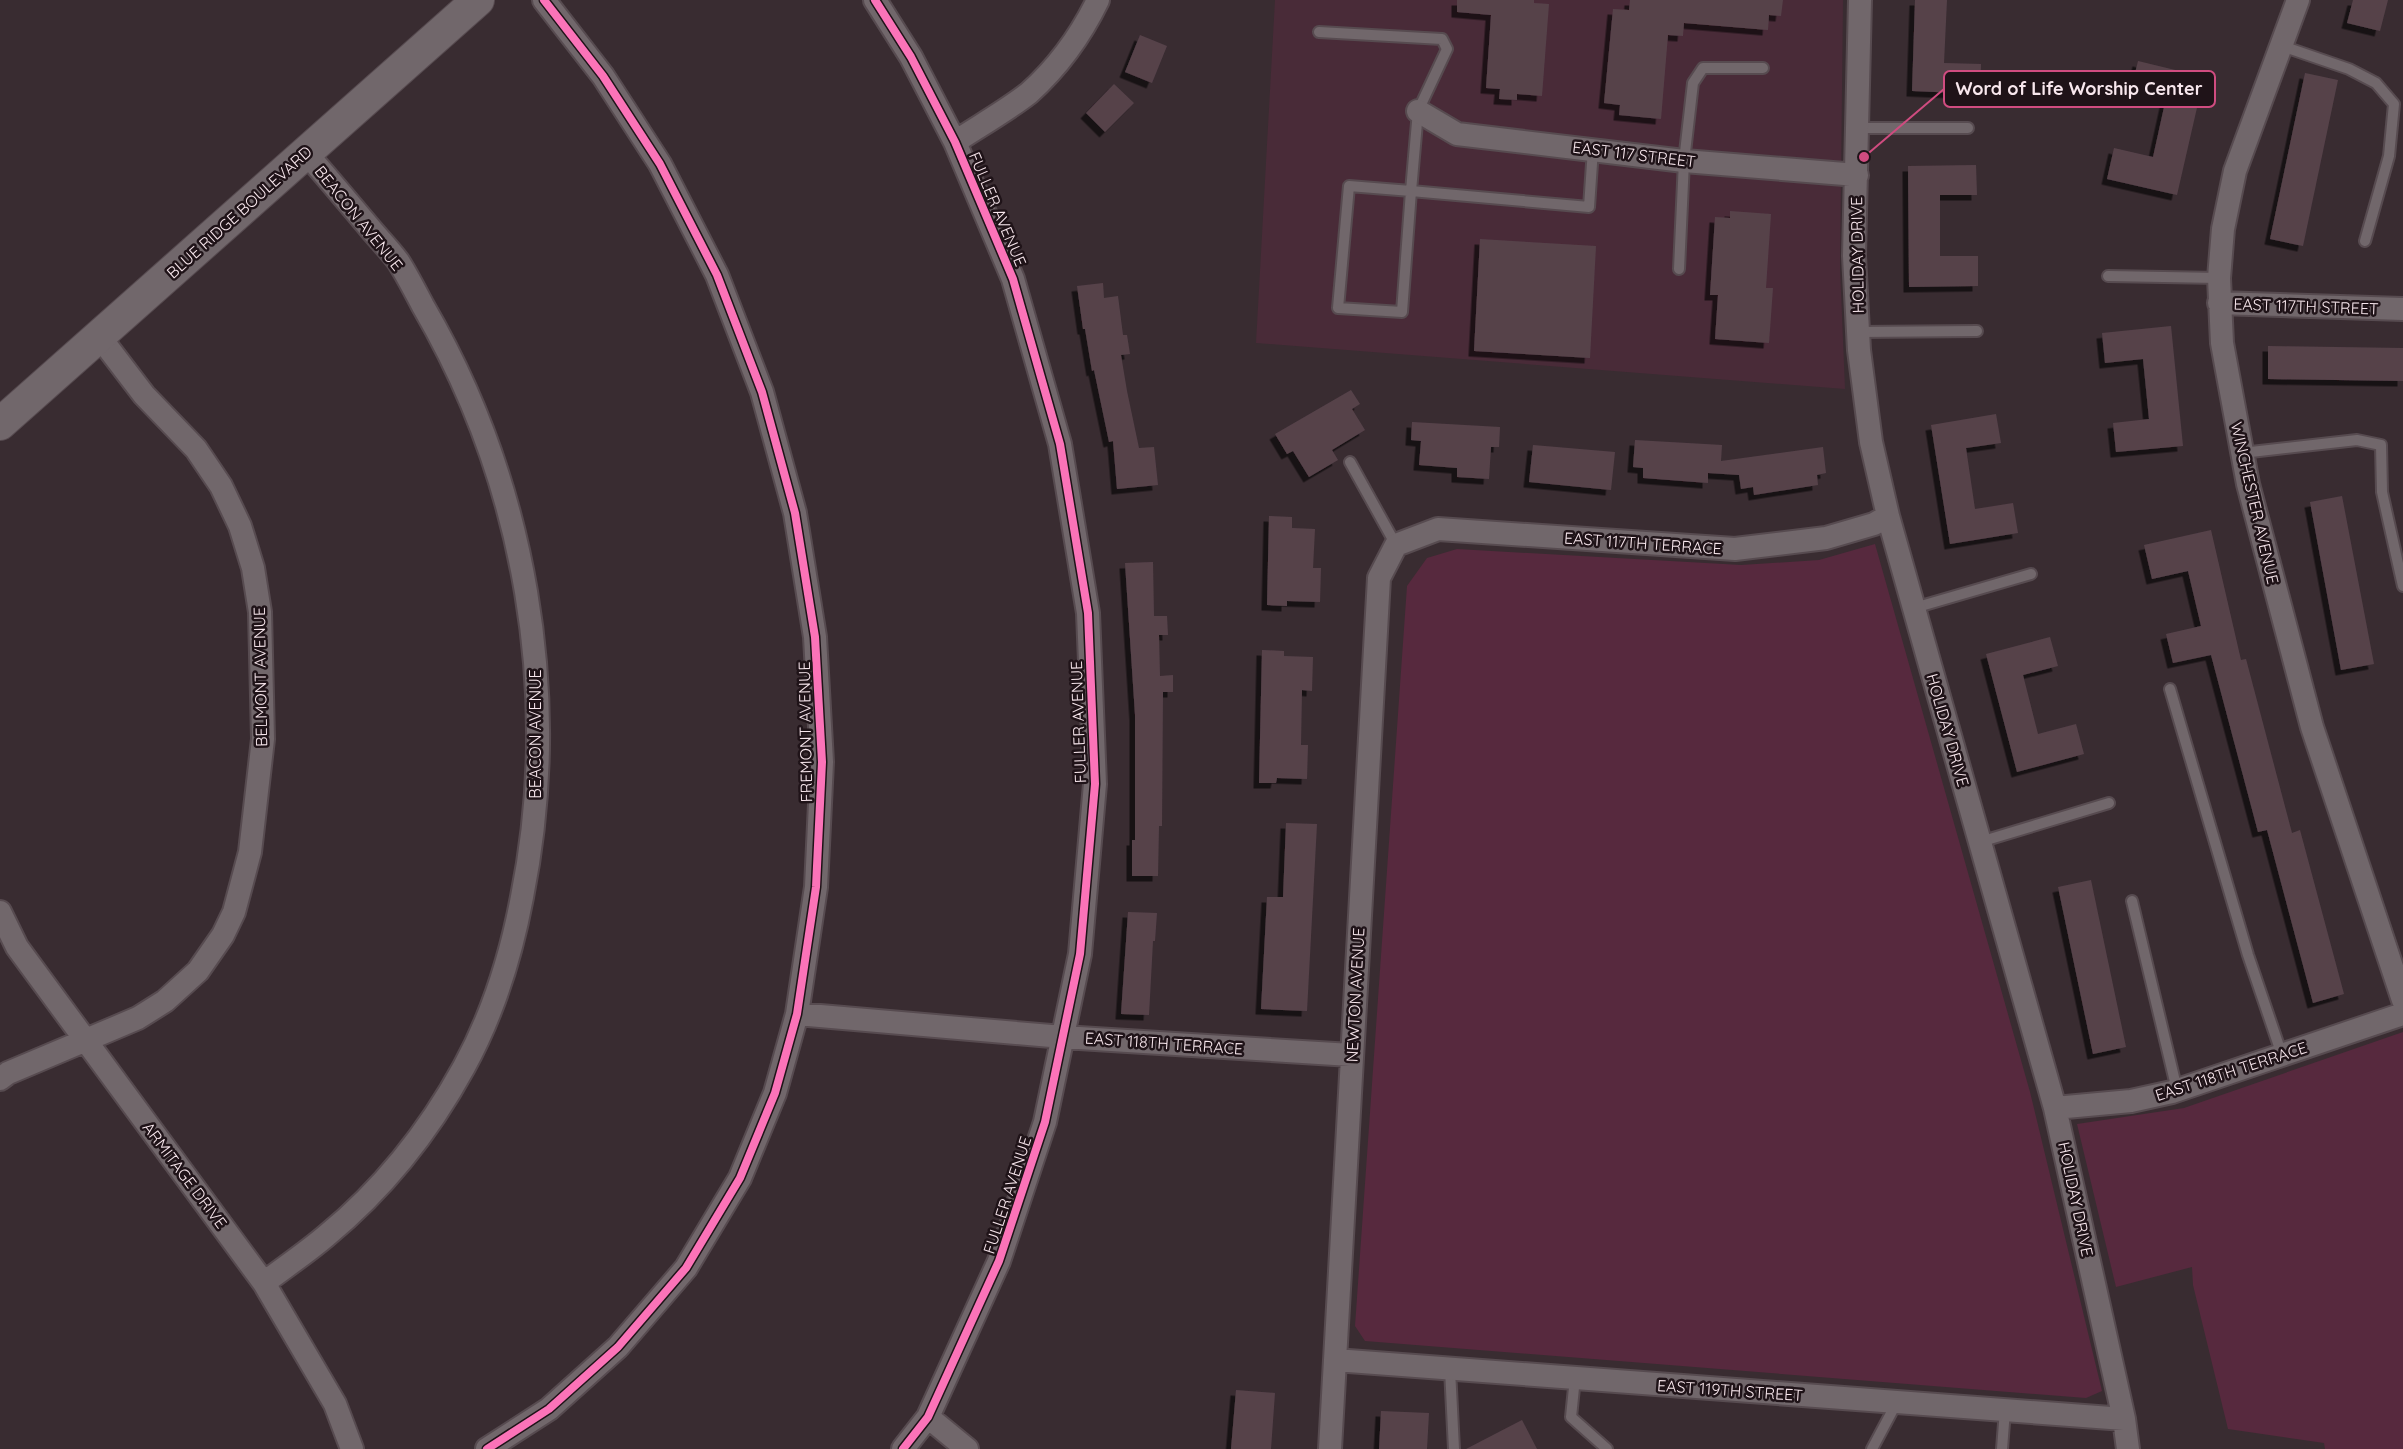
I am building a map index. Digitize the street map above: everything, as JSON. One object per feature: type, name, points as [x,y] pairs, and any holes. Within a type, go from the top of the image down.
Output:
[{"type":"main road","name":"BLUE RIDGE BOULEVARD","points":[[0,424],[478,0]]},
{"type":"street","name":"FREMONT AVENUE","points":[[487,1449],[549,1408],[618,1347],[686,1268],[740,1178],[776,1093],[797,1014],[816,887],[822,762],[815,637],[795,513],[762,392],[717,275],[660,164],[603,76],[544,0]]},
{"type":"street","name":"FULLER AVENUE","points":[[875,0],[910,57],[955,142],[1013,279],[1060,444],[1088,613],[1095,784],[1080,954],[1045,1122],[999,1261],[928,1416],[903,1449]]},
{"type":"street","points":[[955,142],[1028,93],[1054,68],[1081,33],[1098,0]]},
{"type":"street","name":"HOLIDAY DRIVE","points":[[1860,0],[1854,256],[1858,332],[1872,442],[1888,516],[2055,1108],[2124,1419],[2128,1449]]},
{"type":"street","name":"WINCHESTER AVENUE","points":[[2298,0],[2235,171],[2223,229],[2219,278],[2222,343],[2248,484],[2312,727],[2403,1000]]},
{"type":"street","name":"EAST 117 STREET","points":[[1418,111],[1457,134],[1684,161],[1857,175]]},
{"type":"street","name":"BEACON AVENUE","points":[[264,1283],[327,1236],[378,1188],[428,1126],[465,1066],[494,1003],[513,946],[530,857],[538,766],[537,676],[526,585],[509,511],[481,425],[444,342],[397,261],[306,153]]},
{"type":"street","name":"EAST 117TH STREET","points":[[2219,303],[2398,309]]},
{"type":"street","name":"BELMONT AVENUE","points":[[0,1079],[8,1073],[138,1018],[165,1001],[198,971],[223,935],[234,912],[250,852],[263,739],[260,612],[253,568],[240,526],[221,486],[196,449],[144,396],[99,336]]},
{"type":"street","name":"EAST 117TH TERRACE","points":[[1396,545],[1438,529],[1735,549],[1826,538],[1874,524],[1888,516]]},
{"type":"street","name":"NEWTON AVENUE","points":[[1330,1449],[1378,578],[1396,545]]},
{"type":"street","name":"ARMITAGE DRIVE","points":[[0,912],[16,947],[264,1283],[335,1404],[351,1449]]},
{"type":"street","name":"EAST 118TH TERRACE","points":[[797,1014],[1063,1037],[1352,1055]]},
{"type":"street","name":"EAST 118TH TERRACE","points":[[2055,1108],[2131,1101],[2176,1090],[2403,1014]]},
{"type":"street","name":"EAST 119TH STREET","points":[[1335,1360],[2124,1419]]},
{"type":"street","points":[[928,1416],[968,1449]]},
{"type":"lane","points":[[1319,32],[1442,39],[1447,49],[1418,111],[1411,191],[1402,312],[1338,308],[1349,186],[1411,191],[1589,207],[1593,149]]},
{"type":"lane","points":[[2282,46],[2349,69],[2376,83],[2394,104],[2389,156],[2365,241]]},
{"type":"lane","points":[[1679,269],[1684,161],[1694,83],[1702,68],[1763,68]]},
{"type":"lane","points":[[1858,128],[1968,128]]},
{"type":"lane","points":[[2108,276],[2219,278]]},
{"type":"lane","points":[[1858,332],[1977,331]]},
{"type":"lane","points":[[2241,453],[2357,440],[2381,445],[2382,492],[2403,586]]},
{"type":"lane","points":[[1350,462],[1396,545]]},
{"type":"lane","points":[[1914,608],[2031,574]]},
{"type":"lane","points":[[2170,689],[2248,955],[2282,1055]]},
{"type":"lane","points":[[1980,842],[2109,803]]},
{"type":"lane","points":[[2132,900],[2176,1090]]},
{"type":"lane","points":[[1450,1369],[1455,1449]]},
{"type":"lane","points":[[1575,1378],[1571,1417],[1607,1449]]},
{"type":"lane","points":[[1872,1449],[1897,1402]]},
{"type":"lane","points":[[2002,1449],[2005,1410]]},
{"type":"shaded area","points":[[1275,0],[1843,0],[1840,268],[1845,389],[1256,343]]},
{"type":"shaded area","points":[[1875,544],[2030,1092],[2102,1391],[2086,1398],[1365,1341],[1355,1326],[1407,586],[1427,558],[1457,549],[1741,565],[1819,560]]},
{"type":"shaded area","points":[[2403,1032],[2403,1449],[2325,1449],[2324,1443],[2228,1429],[2193,1285],[2192,1267],[2116,1287],[2077,1124],[2184,1108]]},
{"type":"building","points":[[1457,0],[1534,0],[1534,3],[1549,4],[1542,96],[1517,94],[1517,100],[1499,99],[1500,89],[1486,88],[1491,15],[1457,12]]},
{"type":"building","points":[[1630,0],[1783,0],[1781,16],[1769,15],[1768,30],[1684,23],[1683,36],[1668,35],[1661,119],[1619,115],[1620,105],[1604,103],[1613,9],[1629,10]]},
{"type":"building","points":[[1915,0],[1947,0],[1944,63],[1981,64],[1980,94],[1912,91]]},
{"type":"building","points":[[2353,0],[2388,0],[2380,31],[2347,23]]},
{"type":"building","points":[[1140,35],[1167,46],[1152,83],[1125,72]]},
{"type":"building","points":[[2138,61],[2204,77],[2177,195],[2107,179],[2114,148],[2153,157],[2166,98],[2131,90]]},
{"type":"building","points":[[2305,73],[2338,80],[2303,246],[2270,239]]},
{"type":"building","points":[[1114,84],[1134,103],[1105,132],[1086,113]]},
{"type":"building","points":[[1976,165],[1977,195],[1940,195],[1940,256],[1978,256],[1978,286],[1909,287],[1908,166]]},
{"type":"building","points":[[1730,211],[1771,214],[1766,288],[1773,288],[1769,343],[1715,339],[1718,295],[1710,295],[1715,217],[1730,218]]},
{"type":"building","points":[[1480,239],[1596,246],[1590,358],[1474,351]]},
{"type":"building","points":[[1103,283],[1104,298],[1118,296],[1123,335],[1127,335],[1130,354],[1121,355],[1139,448],[1154,447],[1158,485],[1117,489],[1113,441],[1109,442],[1094,370],[1092,371],[1077,286]]},
{"type":"building","points":[[2171,326],[2183,446],[2116,452],[2113,423],[2149,419],[2143,359],[2105,363],[2102,333]]},
{"type":"building","points":[[2268,346],[2403,348],[2403,381],[2268,379]]},
{"type":"building","points":[[1351,390],[1360,404],[1352,409],[1365,430],[1332,450],[1338,460],[1309,477],[1293,451],[1287,454],[1275,434]]},
{"type":"building","points":[[1996,414],[2001,443],[1966,448],[1975,509],[2013,503],[2018,533],[1950,544],[1931,425]]},
{"type":"building","points":[[1412,422],[1500,427],[1499,447],[1491,447],[1489,479],[1457,477],[1457,468],[1419,465],[1421,441],[1411,440]]},
{"type":"building","points":[[1635,440],[1722,445],[1721,461],[1823,447],[1826,473],[1817,475],[1818,485],[1754,495],[1753,487],[1741,489],[1739,475],[1708,473],[1708,483],[1643,478],[1643,468],[1633,467]]},
{"type":"building","points":[[1533,445],[1615,452],[1611,490],[1529,482]]},
{"type":"building","points":[[2342,496],[2374,664],[2341,670],[2310,502]]},
{"type":"building","points":[[1269,516],[1292,517],[1292,528],[1315,529],[1313,568],[1321,568],[1320,602],[1287,601],[1287,606],[1267,605]]},
{"type":"building","points":[[2211,530],[2241,660],[2246,659],[2292,833],[2300,830],[2344,994],[2313,1003],[2267,830],[2258,832],[2211,655],[2173,663],[2166,634],[2201,626],[2188,571],[2152,579],[2144,545]]},
{"type":"building","points":[[1153,562],[1154,616],[1167,616],[1168,635],[1159,635],[1160,676],[1173,675],[1173,692],[1163,692],[1162,826],[1159,826],[1158,876],[1132,876],[1132,840],[1135,840],[1135,715],[1125,563]]},
{"type":"building","points":[[2050,637],[2058,666],[2023,675],[2038,734],[2076,724],[2084,754],[2017,772],[1986,654]]},
{"type":"building","points":[[1262,650],[1284,651],[1284,656],[1313,657],[1312,691],[1302,690],[1301,745],[1308,745],[1307,779],[1277,778],[1276,783],[1259,783]]},
{"type":"building","points":[[1286,823],[1317,824],[1307,1011],[1261,1009],[1267,897],[1283,897]]},
{"type":"building","points":[[2091,880],[2126,1047],[2093,1054],[2058,887]]},
{"type":"building","points":[[1128,912],[1157,913],[1149,1015],[1121,1014]]},
{"type":"building","points":[[1236,1390],[1275,1393],[1271,1449],[1231,1449]]},
{"type":"building","points":[[1381,1411],[1429,1413],[1427,1449],[1379,1449]]},
{"type":"building","points":[[1522,1420],[1537,1449],[1466,1449]]},
{"type":"cycle path","points":[[487,1449],[549,1409],[618,1347],[686,1268],[740,1178],[775,1093],[797,1014],[816,887],[822,762],[815,637],[795,513],[762,392],[717,275],[660,164],[603,76],[544,0]]},
{"type":"cycle path","points":[[875,0],[911,57],[955,142],[1013,279],[1060,444],[1088,613],[1095,784],[1080,954],[1045,1122],[999,1261],[928,1417],[903,1449]]},
{"type":"place","name":"Word of Life Worship Center","points":[[1864,157]]}]
